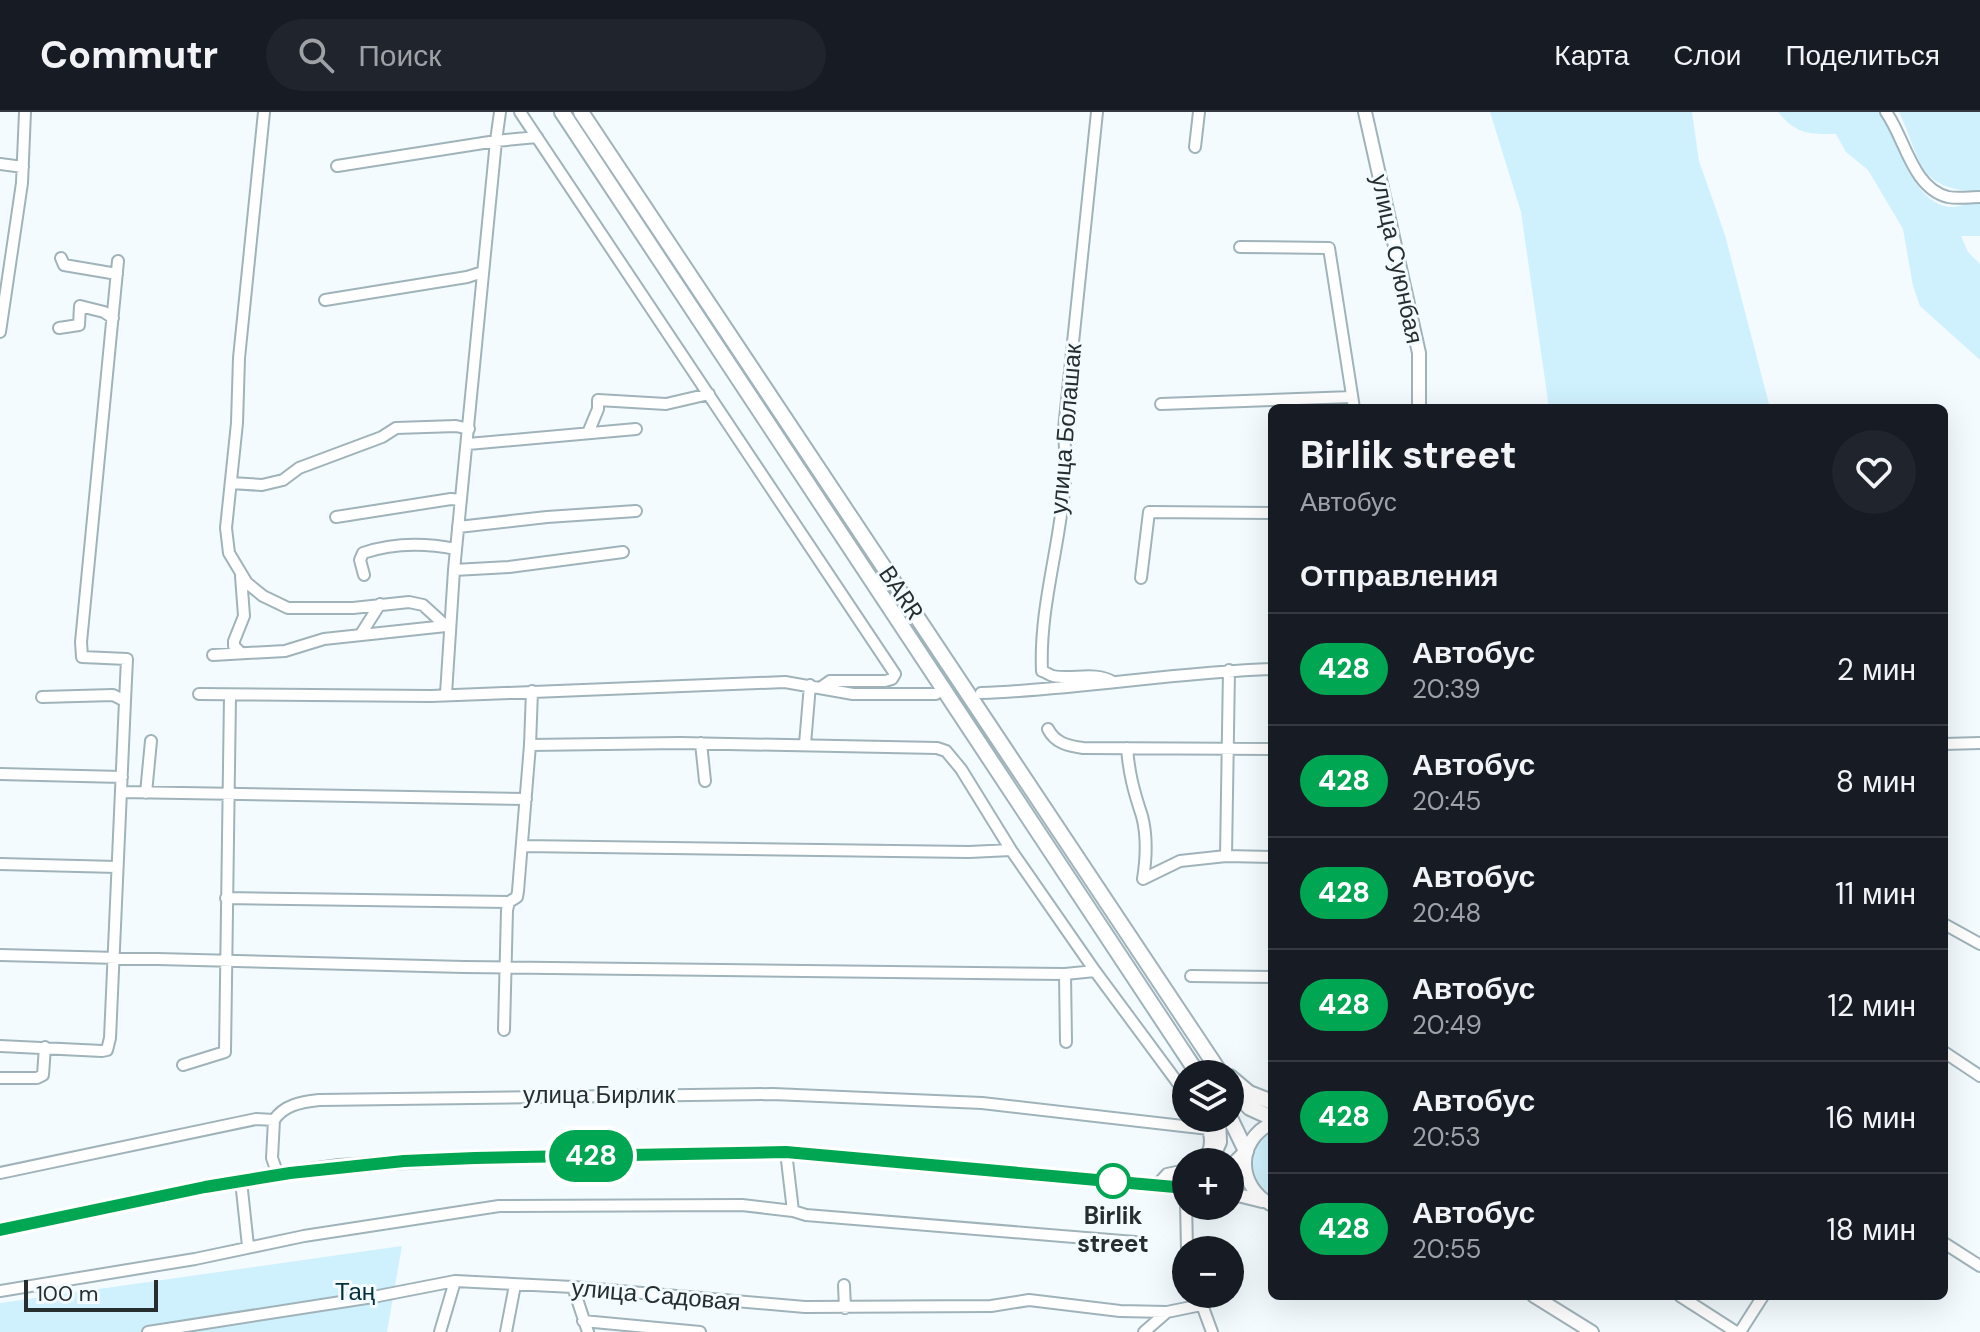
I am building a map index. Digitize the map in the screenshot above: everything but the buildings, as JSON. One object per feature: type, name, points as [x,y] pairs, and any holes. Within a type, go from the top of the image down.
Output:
[{"type":"highway","name":"BARR","points":[[562,112],[1189,1060]]},
{"type":"highway","name":"BARR","points":[[581,112],[1213,1060]]},
{"type":"highway","points":[[1244,1089],[1268,1100]]},
{"type":"highway","points":[[1244,1102],[1268,1118]]},
{"type":"highway","points":[[1237,1132],[1246,1151]]},
{"type":"highway","points":[[1157,1185],[1172,1183]]},
{"type":"main road","name":"улица Суюнбая","points":[[1365,112],[1419,353],[1419,404]]},
{"type":"main road","points":[[1268,1124],[1254,1136],[1244,1162],[1249,1184],[1268,1203]]},
{"type":"main road","points":[[0,1230],[241,1181],[404,1161],[786,1152],[1172,1187]]},
{"type":"main road","points":[[1244,1197],[1268,1203]]},
{"type":"main road","points":[[1540,1300],[1592,1332]]},
{"type":"street","points":[[0,332],[23,167],[25,112]]},
{"type":"street","points":[[264,112],[247,263],[226,528],[229,553],[241,576],[263,596],[288,608],[353,608],[396,601],[423,605],[447,625]]},
{"type":"street","points":[[446,694],[447,625],[500,112]]},
{"type":"street","points":[[520,112],[892,665],[895,674],[885,681],[830,681],[815,686]]},
{"type":"street","name":"улица Болашак","points":[[1097,112],[1064,429],[1065,479],[1041,663],[1042,671],[1052,675],[1106,678],[1113,682]]},
{"type":"street","points":[[1195,147],[1199,112]]},
{"type":"street","points":[[1886,112],[1928,186],[1948,197],[1980,197]]},
{"type":"street","points":[[337,166],[537,137]]},
{"type":"street","points":[[0,164],[23,167]]},
{"type":"street","points":[[0,237],[13,237]]},
{"type":"street","points":[[1161,404],[1353,402],[1329,248],[1240,247]]},
{"type":"street","points":[[61,258],[64,265],[76,269],[117,274]]},
{"type":"street","points":[[0,1046],[107,1050],[110,1038],[127,659],[82,657],[81,642],[118,261]]},
{"type":"street","points":[[325,300],[483,272]]},
{"type":"street","points":[[59,328],[79,325],[80,306],[104,312],[113,318]]},
{"type":"street","points":[[588,433],[598,409],[598,400],[666,404],[709,394]]},
{"type":"street","points":[[231,483],[262,485],[276,482],[299,468],[382,437],[396,428],[456,426],[469,429]]},
{"type":"street","points":[[468,444],[636,429]]},
{"type":"street","points":[[336,517],[461,500]]},
{"type":"street","points":[[458,527],[636,511]]},
{"type":"street","points":[[1141,578],[1149,512],[1268,513]]},
{"type":"street","points":[[364,575],[360,560],[363,553],[373,550],[408,545],[456,549]]},
{"type":"street","points":[[454,570],[509,567],[623,552]]},
{"type":"street","points":[[240,652],[234,641],[244,616],[241,576]]},
{"type":"street","points":[[361,634],[380,604]]},
{"type":"street","points":[[213,655],[285,651],[324,639],[447,625]]},
{"type":"street","points":[[981,693],[1044,691],[1229,670],[1268,669]]},
{"type":"street","points":[[1226,856],[1229,670]]},
{"type":"street","points":[[199,694],[446,694],[785,682],[853,694],[936,694]]},
{"type":"street","points":[[805,744],[815,686]]},
{"type":"street","points":[[226,898],[509,902],[517,897],[532,691]]},
{"type":"street","points":[[42,697],[113,695],[125,701]]},
{"type":"street","points":[[183,1065],[225,1052],[230,696]]},
{"type":"street","points":[[1048,729],[1065,745],[1083,748],[1268,749]]},
{"type":"street","points":[[146,793],[151,741]]},
{"type":"street","points":[[701,743],[705,781]]},
{"type":"street","points":[[1948,744],[1980,743]]},
{"type":"street","points":[[530,745],[805,744],[937,748],[946,751],[1095,971],[1172,1075]]},
{"type":"street","points":[[1127,748],[1129,779],[1142,818],[1143,879],[1180,861],[1226,856],[1268,857]]},
{"type":"street","points":[[0,774],[122,777]]},
{"type":"street","points":[[122,792],[526,799]]},
{"type":"street","points":[[522,846],[1011,850]]},
{"type":"street","points":[[0,864],[117,867]]},
{"type":"street","points":[[504,1030],[509,902]]},
{"type":"street","points":[[1948,926],[1980,944]]},
{"type":"street","points":[[0,955],[505,968],[1065,974],[1095,971]]},
{"type":"street","points":[[1065,974],[1066,1042]]},
{"type":"street","points":[[1191,976],[1268,977]]},
{"type":"street","points":[[0,1078],[37,1078],[43,1075],[45,1047]]},
{"type":"street","points":[[1948,1055],[1980,1076]]},
{"type":"street","name":"улица Бирлик","points":[[0,1173],[256,1119],[274,1120],[283,1109],[294,1104],[319,1100],[751,1094],[982,1103],[1172,1120]]},
{"type":"street","points":[[274,1120],[272,1158],[278,1175]]},
{"type":"street","points":[[786,1152],[793,1211]]},
{"type":"street","points":[[1157,1185],[1172,1173]]},
{"type":"street","points":[[241,1181],[248,1246]]},
{"type":"street","points":[[0,1291],[195,1259],[248,1246],[499,1206],[742,1205],[806,1215],[1135,1242]]},
{"type":"street","points":[[1948,1246],[1980,1266]]},
{"type":"street","points":[[440,1332],[455,1281]]},
{"type":"street","name":"улица Садовая","points":[[148,1332],[212,1327],[455,1281],[573,1287],[805,1307],[991,1306],[1029,1300],[1120,1311],[1167,1312],[1178,1308]]},
{"type":"street","points":[[506,1332],[515,1285]]},
{"type":"street","points":[[844,1285],[845,1308]]},
{"type":"street","points":[[573,1287],[588,1332]]},
{"type":"street","points":[[1686,1300],[1738,1332],[1760,1300]]},
{"type":"street","points":[[1202,1308],[1212,1332]]},
{"type":"street","points":[[1144,1332],[1167,1312]]},
{"type":"street","points":[[583,1321],[700,1332]]},
{"type":"green space","points":[[1490,112],[1692,112],[1699,161],[1725,235],[1769,404],[1548,404],[1521,212]]},
{"type":"green space","points":[[1778,112],[1881,112],[1902,158],[1925,194],[1948,207],[1980,202],[1980,236],[1961,236],[1968,252],[1980,264],[1980,360],[1920,306],[1913,286],[1903,229],[1868,170],[1846,152],[1836,134],[1804,132]]},
{"type":"green space","points":[[1899,112],[1980,112],[1980,192],[1943,185],[1932,178],[1918,158]]},
{"type":"green space","points":[[1268,1134],[1268,1192],[1258,1181],[1253,1163]]},
{"type":"green space","name":"Таң","points":[[402,1246],[387,1332],[0,1332],[0,1303]]},
{"type":"bus line","name":"428","points":[[0,1230],[205,1187],[290,1173],[339,1166],[475,1158],[786,1152],[1172,1187]]},
{"type":"place","name":"Birlik street","points":[[1113,1181]]}]
